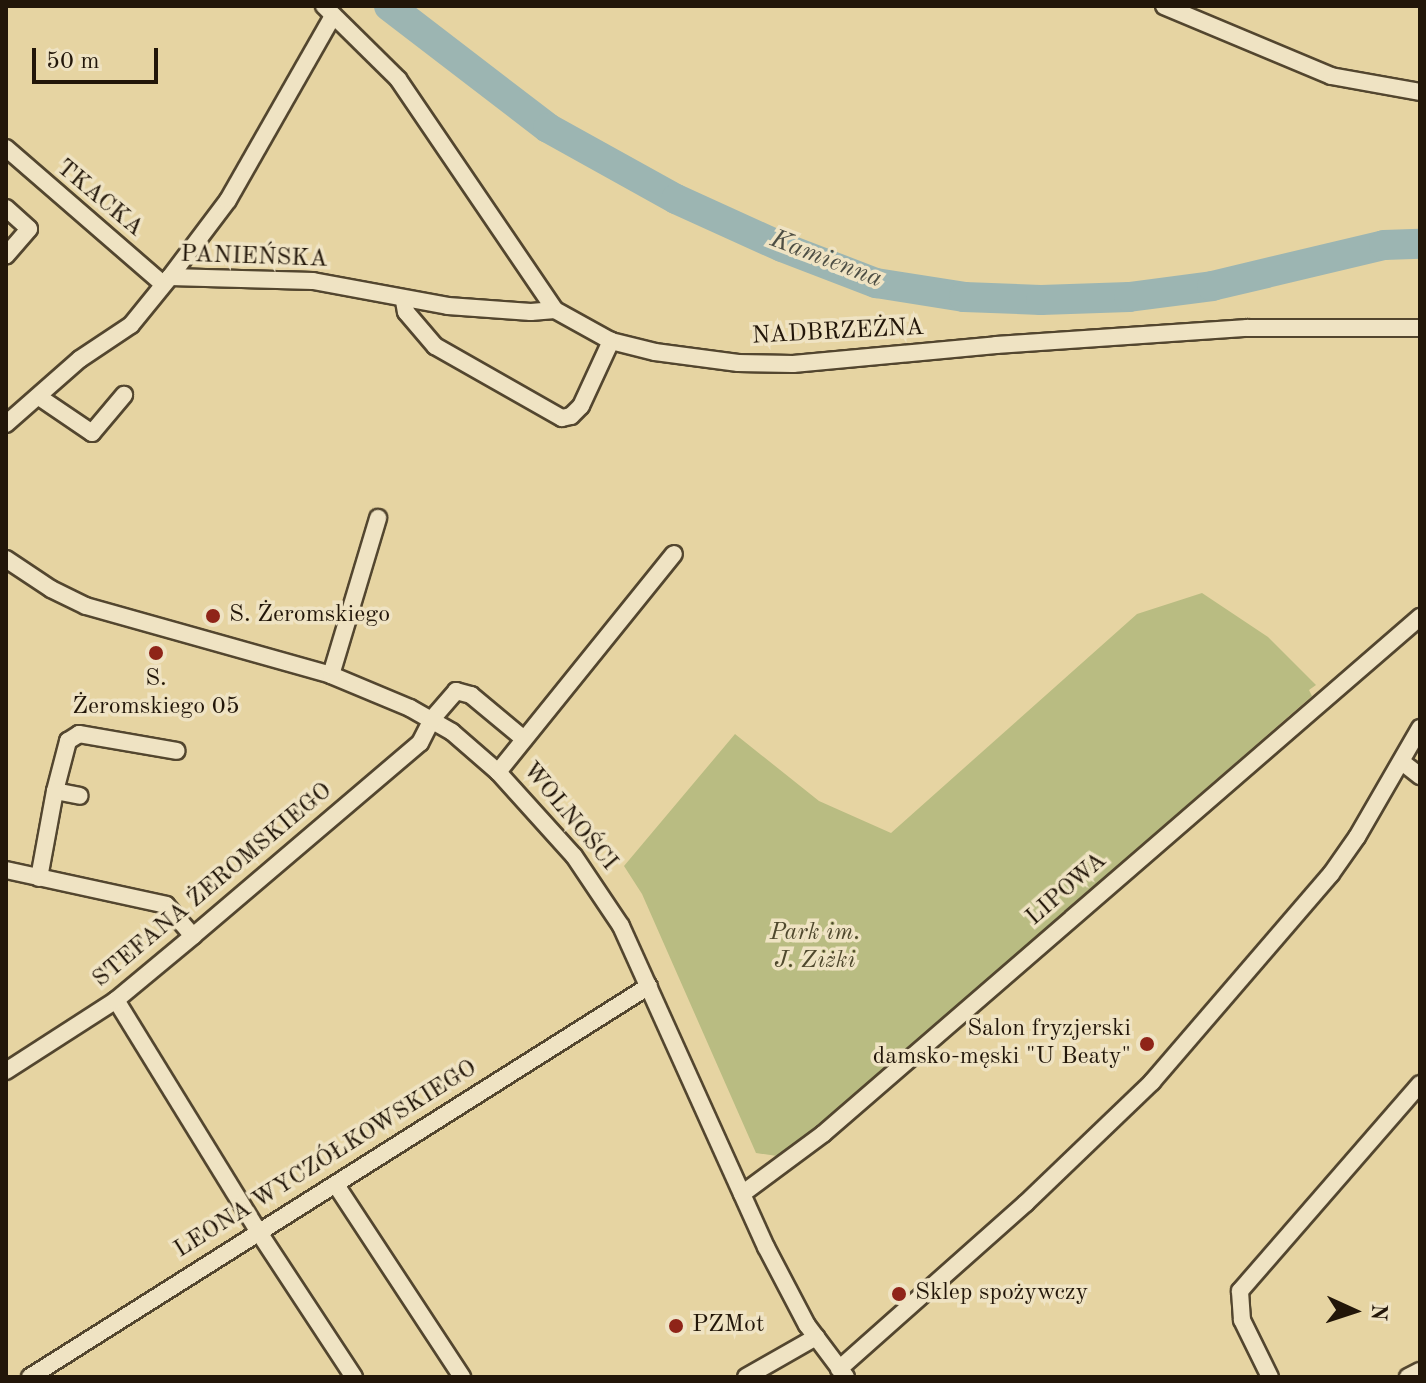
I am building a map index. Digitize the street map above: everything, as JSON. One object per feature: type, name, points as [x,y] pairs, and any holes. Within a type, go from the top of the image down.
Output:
[{"type":"street","points":[[1171,8],[1331,76],[1420,92]]},
{"type":"street","points":[[167,281],[228,200],[329,11]]},
{"type":"street","name":"NADBRZEŻNA","points":[[329,11],[398,79],[555,310],[611,341],[669,354],[738,363],[793,364],[996,345],[1247,328],[1420,328]]},
{"type":"street","name":"TKACKA","points":[[6,148],[167,281]]},
{"type":"street","points":[[6,208],[29,229],[6,255]]},
{"type":"street","name":"PANIEŃSKA","points":[[6,424],[80,359],[131,325],[167,281],[313,281],[404,301],[531,312],[555,310]]},
{"type":"street","points":[[404,301],[406,312],[415,326],[441,351],[562,418],[571,416],[581,406],[611,341]]},
{"type":"street","points":[[39,397],[92,433],[124,395]]},
{"type":"street","points":[[331,675],[378,518]]},
{"type":"street","points":[[498,772],[674,554]]},
{"type":"street","name":"WOLNOŚCI","points":[[6,559],[51,589],[86,606],[331,675],[432,719],[471,746],[498,772],[532,806],[600,891],[621,926],[792,1300],[842,1373]]},
{"type":"street","name":"LIPOWA","points":[[742,1194],[823,1134],[1420,617]]},
{"type":"street","name":"STEFANA ŻEROMSKIEGO","points":[[9,1063],[116,1000],[420,743],[432,719],[451,696],[521,743]]},
{"type":"street","points":[[842,1373],[1152,1082],[1331,874],[1420,728]]},
{"type":"street","points":[[39,878],[68,741],[79,734],[177,751]]},
{"type":"street","points":[[1402,762],[1420,776]]},
{"type":"street","points":[[55,791],[80,796]]},
{"type":"street","points":[[6,870],[166,905],[193,936]]},
{"type":"street","name":"LEONA WYCZÓŁKOWSKIEGO","points":[[30,1377],[649,986]]},
{"type":"street","points":[[116,1000],[258,1231],[354,1377]]},
{"type":"street","points":[[1270,1377],[1242,1320],[1240,1291],[1420,1084]]},
{"type":"street","points":[[336,1185],[462,1377]]},
{"type":"street","points":[[746,1377],[816,1337]]},
{"type":"street","points":[[1408,1377],[1420,1371]]},
{"type":"green space","name":"Park im. J. Ziżki","points":[[1202,593],[1268,637],[1316,685],[1309,690],[1312,696],[785,1155],[779,1159],[756,1153],[642,894],[624,866],[735,734],[819,801],[891,833],[1137,614]]},
{"type":"waterway","name":"Kamienna","points":[[389,6],[548,128],[676,199],[782,247],[876,283],[964,297],[1041,300],[1129,297],[1212,286],[1384,245],[1420,244]]},
{"type":"place","name":"S. Żeromskiego","points":[[213,616]]},
{"type":"place","name":"S. Żeromskiego 05","points":[[156,653]]},
{"type":"place","name":"Salon fryzjerski damsko-męski \"U Beaty\"","points":[[1147,1044]]},
{"type":"place","name":"Sklep spożywczy","points":[[899,1294]]},
{"type":"place","name":"PZMot","points":[[676,1326]]}]
